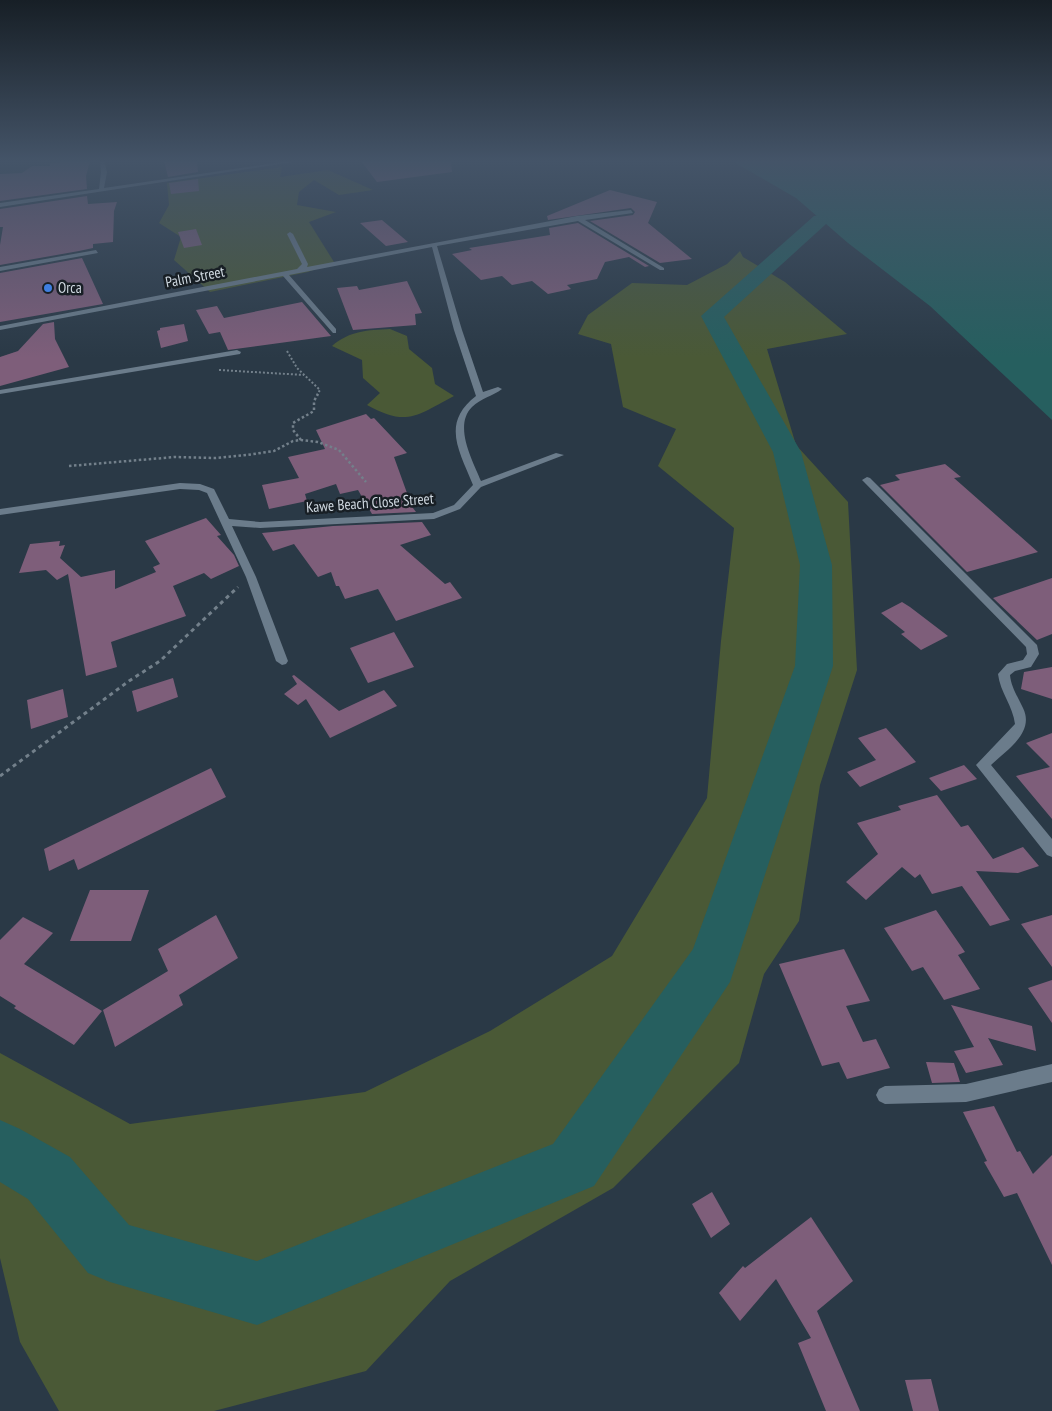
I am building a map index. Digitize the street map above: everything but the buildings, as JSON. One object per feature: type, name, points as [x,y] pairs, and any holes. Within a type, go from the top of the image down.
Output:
[{"type":"street","name":"Palm Street","points":[[0,328],[530,227]]},
{"type":"street","points":[[592,227],[662,269]]},
{"type":"street","points":[[290,234],[305,264],[303,269],[296,272]]},
{"type":"street","points":[[434,245],[458,330],[480,395]]},
{"type":"street","points":[[0,269],[96,252]]},
{"type":"street","points":[[285,274],[333,331]]},
{"type":"street","points":[[0,392],[237,352]]},
{"type":"street","points":[[478,485],[458,432],[460,420],[467,406],[480,395],[498,389]]},
{"type":"street","name":"Kawe Beach Close Street","points":[[227,522],[260,525],[434,516],[457,507],[478,485],[559,455]]},
{"type":"street","points":[[867,480],[1031,645],[1033,654],[1027,664],[1011,668],[1004,674],[1005,684],[1020,714],[1020,725],[1013,736],[983,765],[1052,850]]},
{"type":"street","points":[[0,512],[180,486],[211,491],[227,522],[250,577],[282,661]]},
{"type":"street","points":[[885,1095],[966,1093],[1052,1073]]},
{"type":"path","points":[[287,351],[296,370],[320,390],[314,401],[314,411],[293,423],[293,430],[302,440]]},
{"type":"path","points":[[211,369],[260,374],[304,375]]},
{"type":"path","points":[[69,466],[175,457],[239,456],[274,451],[293,441],[302,440],[318,442],[339,450],[366,482]]},
{"type":"path","points":[[0,776],[129,681],[150,671],[164,660],[218,604],[250,577]]},
{"type":"shaded area","points":[[165,227],[312,227],[334,262],[308,272],[210,292],[174,260],[181,237]]},
{"type":"shaded area","points":[[829,227],[1052,227],[1052,420],[930,306]]},
{"type":"shaded area","points":[[740,251],[743,257],[785,282],[847,334],[767,349],[796,445],[848,502],[857,670],[820,785],[799,921],[764,974],[739,1063],[613,1188],[450,1281],[366,1371],[214,1411],[59,1411],[20,1342],[0,1258],[0,1053],[130,1124],[365,1092],[490,1031],[612,956],[707,798],[721,641],[734,528],[658,466],[676,429],[623,407],[611,344],[578,334],[588,315],[632,283],[687,285],[727,264]]},
{"type":"shaded area","points":[[390,329],[407,336],[409,349],[432,368],[435,384],[454,396],[430,409],[411,416],[402,417],[392,416],[367,405],[380,393],[363,378],[362,360],[332,346],[352,334]]},
{"type":"waterway","points":[[0,1149],[49,1178],[110,1251],[257,1293],[573,1165],[712,964],[814,666],[816,565],[787,452],[712,316],[812,227]]},
{"type":"place","name":"Orca","points":[[48,288]]}]
